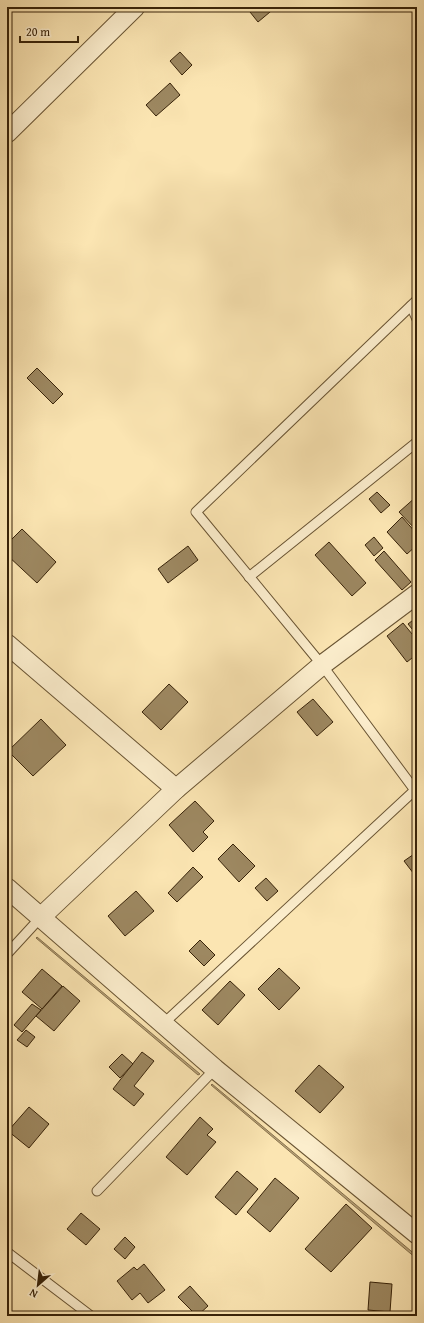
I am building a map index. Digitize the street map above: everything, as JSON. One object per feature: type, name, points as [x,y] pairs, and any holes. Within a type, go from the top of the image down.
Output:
[{"type":"street","points":[[7,133],[135,7]]},
{"type":"street","points":[[41,917],[176,789],[322,665],[417,594]]},
{"type":"street","points":[[11,654],[176,789]]},
{"type":"street","points":[[7,888],[215,1069],[417,1234]]},
{"type":"lane","points":[[414,303],[417,319]]},
{"type":"lane","points":[[163,1024],[416,791],[322,665],[196,512],[414,303]]},
{"type":"lane","points":[[249,577],[417,442]]},
{"type":"lane","points":[[7,954],[41,917]]},
{"type":"lane","points":[[97,1190],[215,1069]]},
{"type":"lane","points":[[7,1252],[91,1316]]},
{"type":"shaded area","points":[[37,937],[200,1074],[198,1075],[36,938]]},
{"type":"shaded area","points":[[212,1084],[417,1256],[417,1259],[211,1085]]},
{"type":"building","points":[[246,7],[276,7],[258,22]]},
{"type":"building","points":[[180,52],[192,65],[182,75],[170,61]]},
{"type":"building","points":[[170,83],[180,95],[156,116],[146,105]]},
{"type":"building","points":[[37,368],[63,394],[53,404],[27,378]]},
{"type":"building","points":[[377,492],[390,505],[381,513],[369,499]]},
{"type":"building","points":[[417,496],[417,529],[416,530],[399,512]]},
{"type":"building","points":[[402,517],[417,534],[417,545],[407,554],[387,532]]},
{"type":"building","points":[[22,529],[56,562],[37,583],[7,555],[7,544]]},
{"type":"building","points":[[374,537],[383,548],[374,556],[365,545]]},
{"type":"building","points":[[329,542],[366,583],[352,596],[315,555]]},
{"type":"building","points":[[188,546],[198,560],[168,583],[158,569]]},
{"type":"building","points":[[384,551],[411,582],[402,590],[375,560]]},
{"type":"building","points":[[417,617],[417,635],[408,624]]},
{"type":"building","points":[[403,623],[417,640],[417,654],[407,662],[387,636]]},
{"type":"building","points":[[169,684],[188,702],[161,730],[142,712]]},
{"type":"building","points":[[313,699],[333,722],[317,736],[297,712]]},
{"type":"building","points":[[41,719],[66,745],[33,776],[8,751]]},
{"type":"building","points":[[195,801],[214,821],[203,832],[208,837],[193,852],[169,825]]},
{"type":"building","points":[[233,844],[255,866],[239,882],[218,859]]},
{"type":"building","points":[[417,852],[417,878],[404,861]]},
{"type":"building","points":[[193,867],[203,877],[177,902],[168,893]]},
{"type":"building","points":[[266,878],[278,891],[267,901],[255,888]]},
{"type":"building","points":[[136,891],[154,911],[125,936],[108,916]]},
{"type":"building","points":[[200,940],[215,955],[204,966],[189,951]]},
{"type":"building","points":[[279,968],[300,988],[279,1010],[258,989]]},
{"type":"building","points":[[42,969],[62,986],[42,1009],[22,992]]},
{"type":"building","points":[[230,981],[245,995],[218,1025],[202,1010]]},
{"type":"building","points":[[63,986],[80,1001],[54,1031],[36,1016]]},
{"type":"building","points":[[32,1004],[41,1010],[22,1032],[14,1025]]},
{"type":"building","points":[[26,1030],[35,1037],[27,1047],[17,1040]]},
{"type":"building","points":[[142,1052],[154,1061],[134,1086],[144,1094],[134,1106],[113,1089]]},
{"type":"building","points":[[122,1054],[133,1064],[120,1078],[109,1067]]},
{"type":"building","points":[[319,1065],[344,1087],[320,1113],[295,1091]]},
{"type":"building","points":[[29,1107],[49,1124],[29,1148],[8,1131]]},
{"type":"building","points":[[200,1117],[213,1129],[207,1135],[216,1142],[187,1175],[166,1157]]},
{"type":"building","points":[[237,1171],[258,1189],[236,1215],[215,1197]]},
{"type":"building","points":[[275,1178],[299,1198],[270,1232],[247,1212]]},
{"type":"building","points":[[346,1204],[372,1228],[331,1272],[305,1249]]},
{"type":"building","points":[[81,1213],[100,1229],[86,1245],[67,1229]]},
{"type":"building","points":[[125,1237],[135,1247],[125,1259],[114,1249]]},
{"type":"building","points":[[144,1264],[165,1290],[148,1303],[140,1293],[132,1300],[117,1281],[134,1267],[137,1270]]},
{"type":"building","points":[[370,1282],[392,1284],[390,1312],[368,1310]]},
{"type":"building","points":[[190,1286],[208,1306],[197,1316],[178,1297]]}]
